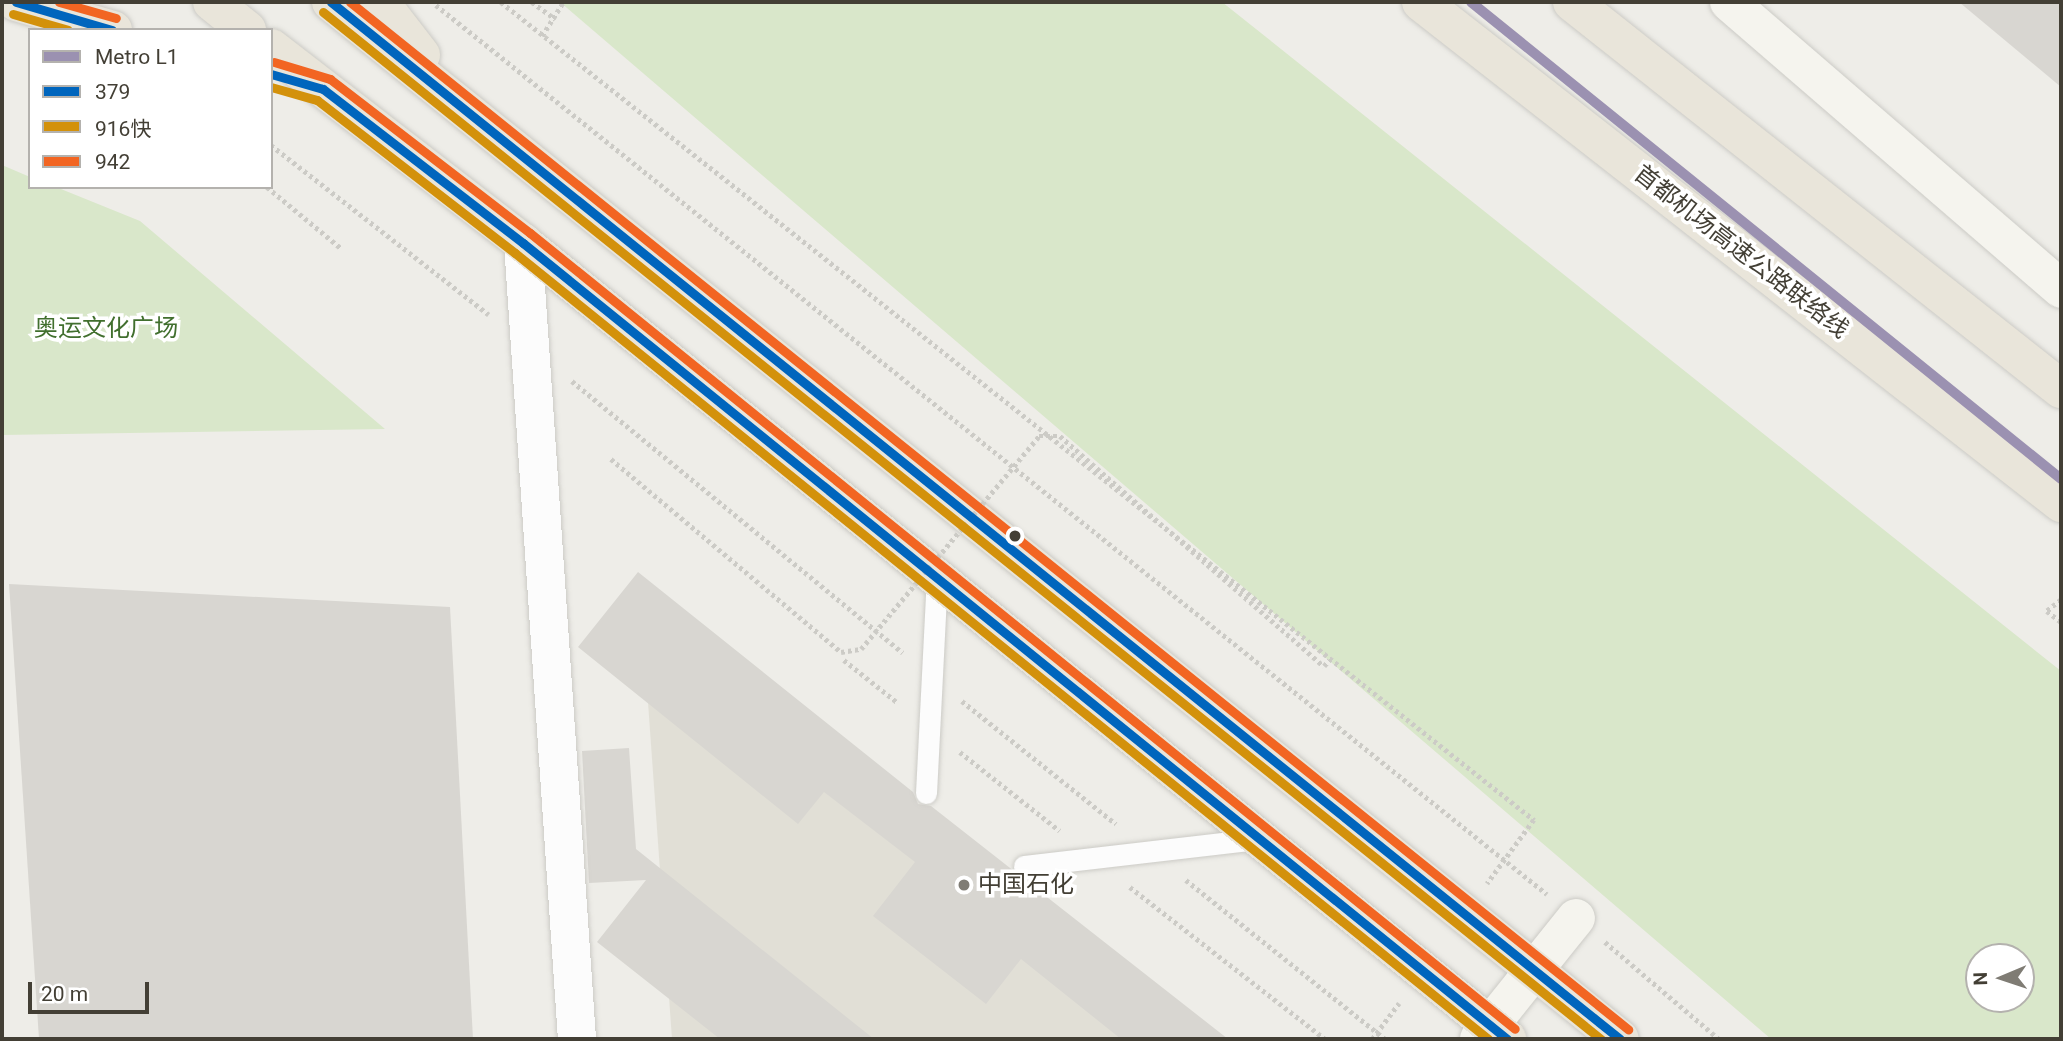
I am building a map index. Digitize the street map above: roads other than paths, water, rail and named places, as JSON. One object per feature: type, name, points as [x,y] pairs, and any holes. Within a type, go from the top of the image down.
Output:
[{"type":"highway","points":[[16,2],[106,28]]},
{"type":"highway","points":[[212,2],[244,28]]},
{"type":"highway","points":[[331,2],[1620,1039]]},
{"type":"highway","points":[[380,2],[459,104]]},
{"type":"highway","name":"首都机场高速公路联络线","points":[[1420,2],[2061,503]]},
{"type":"highway","points":[[1572,2],[2061,389]]},
{"type":"highway","points":[[273,50],[523,243],[1423,970],[1492,1034]]},
{"type":"highway","points":[[273,75],[323,89]]},
{"type":"main road","points":[[1729,2],[2060,285]]},
{"type":"main road","points":[[1492,1034],[1534,969],[1576,918]]},
{"type":"street","points":[[523,243],[577,1039]]},
{"type":"lane","points":[[926,793],[937,579]]},
{"type":"lane","points":[[1024,866],[1259,839]]},
{"type":"metro line","name":"L1","points":[[1471,2],[2061,479]]},
{"type":"place","name":"中国石化","points":[[964,885]]},
{"type":"park label","name":"奥运文化广场","points":[[106,329]]}]
